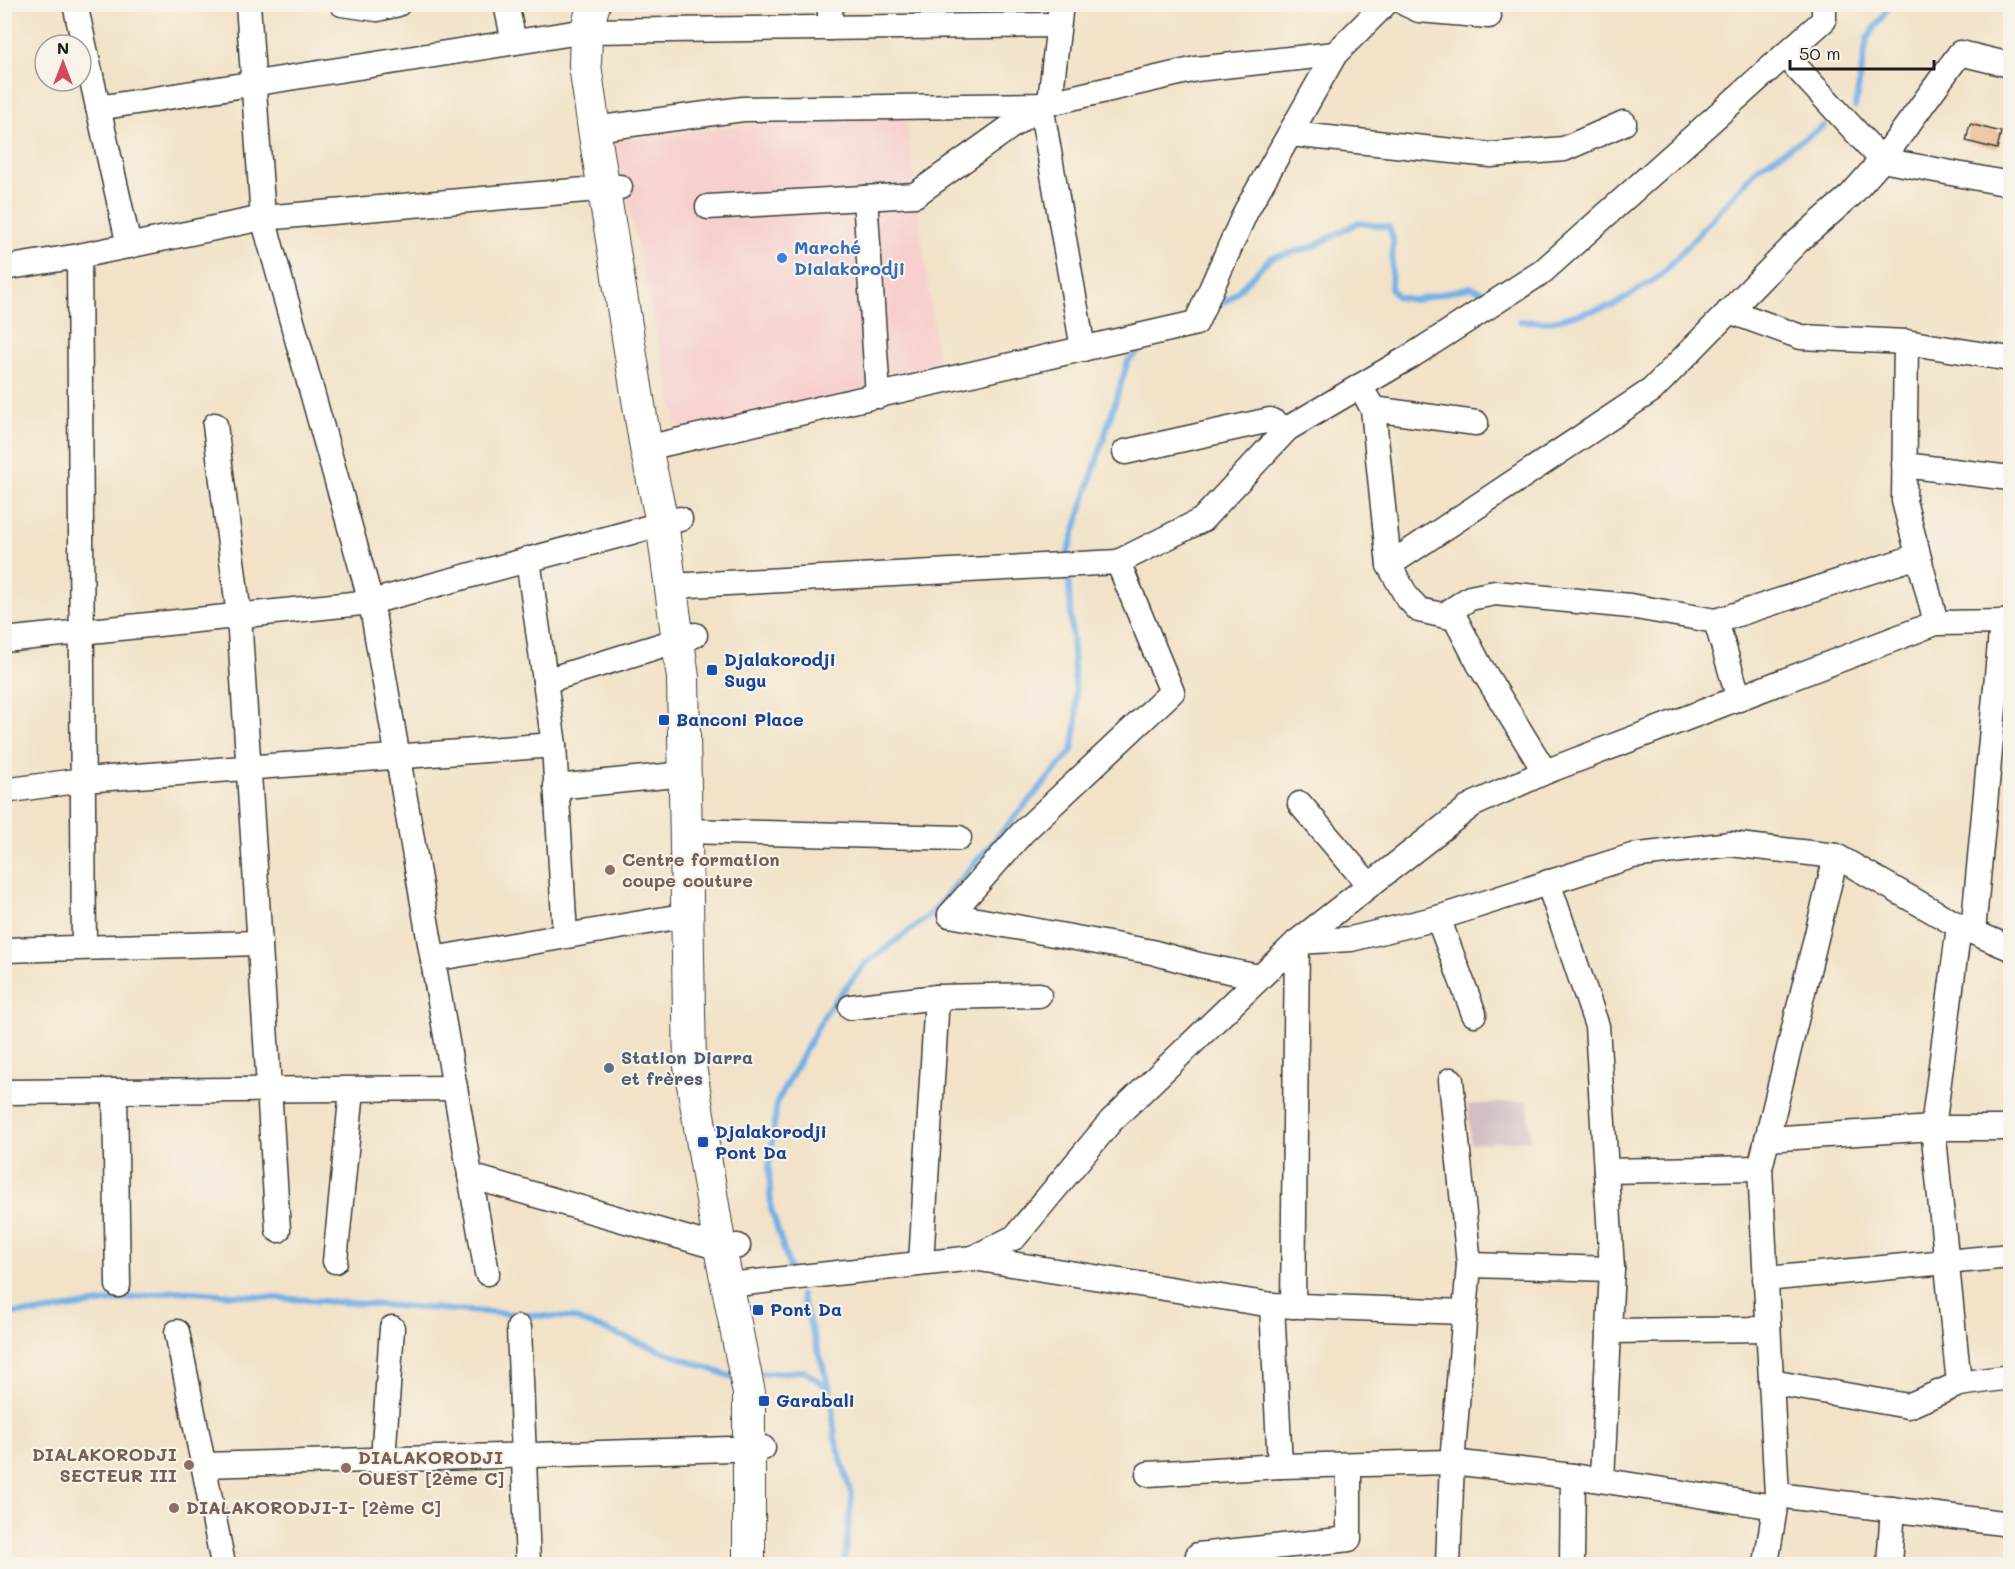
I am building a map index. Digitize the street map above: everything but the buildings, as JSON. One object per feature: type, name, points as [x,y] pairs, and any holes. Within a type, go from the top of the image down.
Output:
[{"type":"main road","points":[[598,18],[602,128],[655,445],[671,520],[687,638],[701,676],[695,831],[688,915],[690,1066],[729,1247],[755,1393],[759,1564]]},
{"type":"main road","points":[[687,638],[683,678],[685,774],[695,831],[707,1065],[729,1247]]},
{"type":"main road","points":[[749,1564],[756,1448]]},
{"type":"street","points":[[75,4],[129,246]]},
{"type":"street","points":[[248,4],[263,218],[371,602],[487,1273]]},
{"type":"street","points":[[342,4],[376,9],[398,4]]},
{"type":"street","points":[[506,4],[514,42]]},
{"type":"street","points":[[655,445],[1196,323],[1246,211],[1335,54],[1385,4]]},
{"type":"street","points":[[1406,4],[1419,10],[1489,16]]},
{"type":"street","points":[[680,586],[1118,562],[1202,520],[1287,429],[1413,355],[1542,272],[1824,20],[1824,4]]},
{"type":"street","points":[[98,108],[514,42],[598,18],[1059,15],[1046,104],[1083,349]]},
{"type":"street","points":[[1389,565],[1652,390],[1797,242],[1851,195],[1882,160],[1960,53],[2009,60]]},
{"type":"street","points":[[602,128],[743,110],[1046,104],[1196,69],[1335,54]]},
{"type":"street","points":[[1785,55],[1882,160],[2010,184]]},
{"type":"street","points":[[708,207],[915,195],[1046,104]]},
{"type":"street","points":[[1290,134],[1491,155],[1564,148],[1624,123]]},
{"type":"street","points":[[4,268],[79,256],[263,218],[612,188]]},
{"type":"street","points":[[865,198],[878,396]]},
{"type":"street","points":[[79,256],[84,947]]},
{"type":"street","points":[[1730,311],[1801,337],[1906,342],[2010,359]]},
{"type":"street","points":[[1906,342],[1904,501],[1936,624]]},
{"type":"street","points":[[1360,386],[1373,409],[1389,565],[1407,597],[1419,610],[1455,618],[1479,664],[1545,772]]},
{"type":"street","points":[[1373,409],[1476,423]]},
{"type":"street","points":[[1125,452],[1270,420],[1287,429]]},
{"type":"street","points":[[215,425],[240,616],[278,1230]]},
{"type":"street","points":[[1904,465],[2010,478]]},
{"type":"street","points":[[4,640],[371,602],[671,520]]},
{"type":"street","points":[[1444,615],[1470,598],[1495,593],[1630,606],[1716,621],[1918,556]]},
{"type":"street","points":[[528,559],[554,745],[565,936]]},
{"type":"street","points":[[1118,562],[1172,692],[1022,833],[950,915],[1152,952],[1199,965],[1259,977]]},
{"type":"street","points":[[1716,621],[1739,699]]},
{"type":"street","points":[[973,1258],[1015,1237],[1111,1122],[1297,942],[1472,805],[1545,772],[1936,624],[2006,622],[1966,929],[1933,1128],[1959,1384]]},
{"type":"street","points":[[545,681],[687,638]]},
{"type":"street","points":[[4,791],[83,780],[554,745]]},
{"type":"street","points":[[556,787],[685,774]]},
{"type":"street","points":[[1300,804],[1369,885]]},
{"type":"street","points":[[695,831],[959,838]]},
{"type":"street","points":[[1297,942],[1351,939],[1438,918],[1632,856],[1730,844],[1836,856],[1966,929],[2010,948]]},
{"type":"street","points":[[1766,1564],[1776,1501],[1760,1168],[1836,856]]},
{"type":"street","points":[[1548,882],[1598,1026],[1612,1269],[1602,1480]]},
{"type":"street","points":[[433,959],[688,915]]},
{"type":"street","points":[[1438,918],[1474,1014]]},
{"type":"street","points":[[1280,1466],[1283,1306],[1297,942]]},
{"type":"street","points":[[4,950],[260,943]]},
{"type":"street","points":[[851,1007],[937,997],[1039,995]]},
{"type":"street","points":[[921,1263],[937,997]]},
{"type":"street","points":[[1448,1564],[1452,1462],[1469,1265],[1451,1080]]},
{"type":"street","points":[[4,1092],[456,1088]]},
{"type":"street","points":[[335,1261],[352,1090]]},
{"type":"street","points":[[115,1091],[118,1286]]},
{"type":"street","points":[[1767,1139],[1933,1128],[2010,1128]]},
{"type":"street","points":[[1606,1171],[1760,1168]]},
{"type":"street","points":[[470,1176],[729,1247]]},
{"type":"street","points":[[1765,1279],[2010,1256]]},
{"type":"street","points":[[736,1284],[973,1258],[1283,1306],[1464,1312]]},
{"type":"street","points":[[1469,1265],[1612,1269]]},
{"type":"street","points":[[383,1460],[392,1328]]},
{"type":"street","points":[[519,1328],[528,1564]]},
{"type":"street","points":[[1609,1331],[1768,1329]]},
{"type":"street","points":[[177,1332],[223,1564]]},
{"type":"street","points":[[1771,1382],[1908,1406],[1959,1384],[2010,1377]]},
{"type":"street","points":[[203,1466],[756,1448]]},
{"type":"street","points":[[1148,1474],[1280,1466],[1452,1462],[1776,1501],[1893,1509],[2010,1524]]},
{"type":"street","points":[[1198,1564],[1197,1555],[1349,1539],[1349,1464]]},
{"type":"street","points":[[1572,1564],[1573,1476]]},
{"type":"street","points":[[1889,1564],[1893,1509]]},
{"type":"shaded area","name":"Marché Dialakorodji","points":[[905,109],[940,376],[679,434],[614,140]]},
{"type":"shaded area","points":[[1528,1101],[1530,1140],[1471,1144],[1468,1105]]},
{"type":"waterway","points":[[1855,107],[1867,39],[1891,4]]},
{"type":"waterway","points":[[1520,321],[1548,322],[1614,305],[1660,276],[1759,167],[1824,126]]},
{"type":"waterway","points":[[1211,307],[1230,299],[1270,258],[1313,247],[1357,223],[1389,227],[1393,239],[1391,288],[1397,297],[1415,300],[1471,287],[1487,293]]},
{"type":"waterway","points":[[1068,561],[1068,552],[1128,361],[1148,343]]},
{"type":"waterway","points":[[790,1269],[771,1209],[769,1166],[777,1102],[827,1010],[866,963],[929,916],[1072,751],[1077,720],[1068,571]]},
{"type":"waterway","points":[[4,1313],[36,1313],[176,1291],[573,1318],[732,1377],[736,1376]]},
{"type":"waterway","points":[[801,1295],[830,1389],[835,1438],[852,1497],[844,1564]]},
{"type":"waterway","points":[[755,1374],[804,1371],[830,1389]]},
{"type":"place","name":"Marché Dialakorodji","points":[[782,258]]},
{"type":"place","name":"Djalakorodji Sugu","points":[[712,670]]},
{"type":"place","name":"Banconi Place","points":[[664,720]]},
{"type":"place","name":"Centre formation coupe couture","points":[[610,870]]},
{"type":"place","name":"Station Diarra et frères","points":[[609,1068]]},
{"type":"place","name":"Djalakorodji Pont Da","points":[[703,1142]]},
{"type":"place","name":"Pont Da","points":[[758,1310]]},
{"type":"place","name":"Garabali","points":[[764,1401]]},
{"type":"place","name":"DIALAKORODJI SECTEUR III","points":[[189,1465]]},
{"type":"place","name":"DIALAKORODJI OUEST [2ème C]","points":[[346,1468]]},
{"type":"place","name":"DIALAKORODJI-I- [2ème C]","points":[[174,1508]]}]
